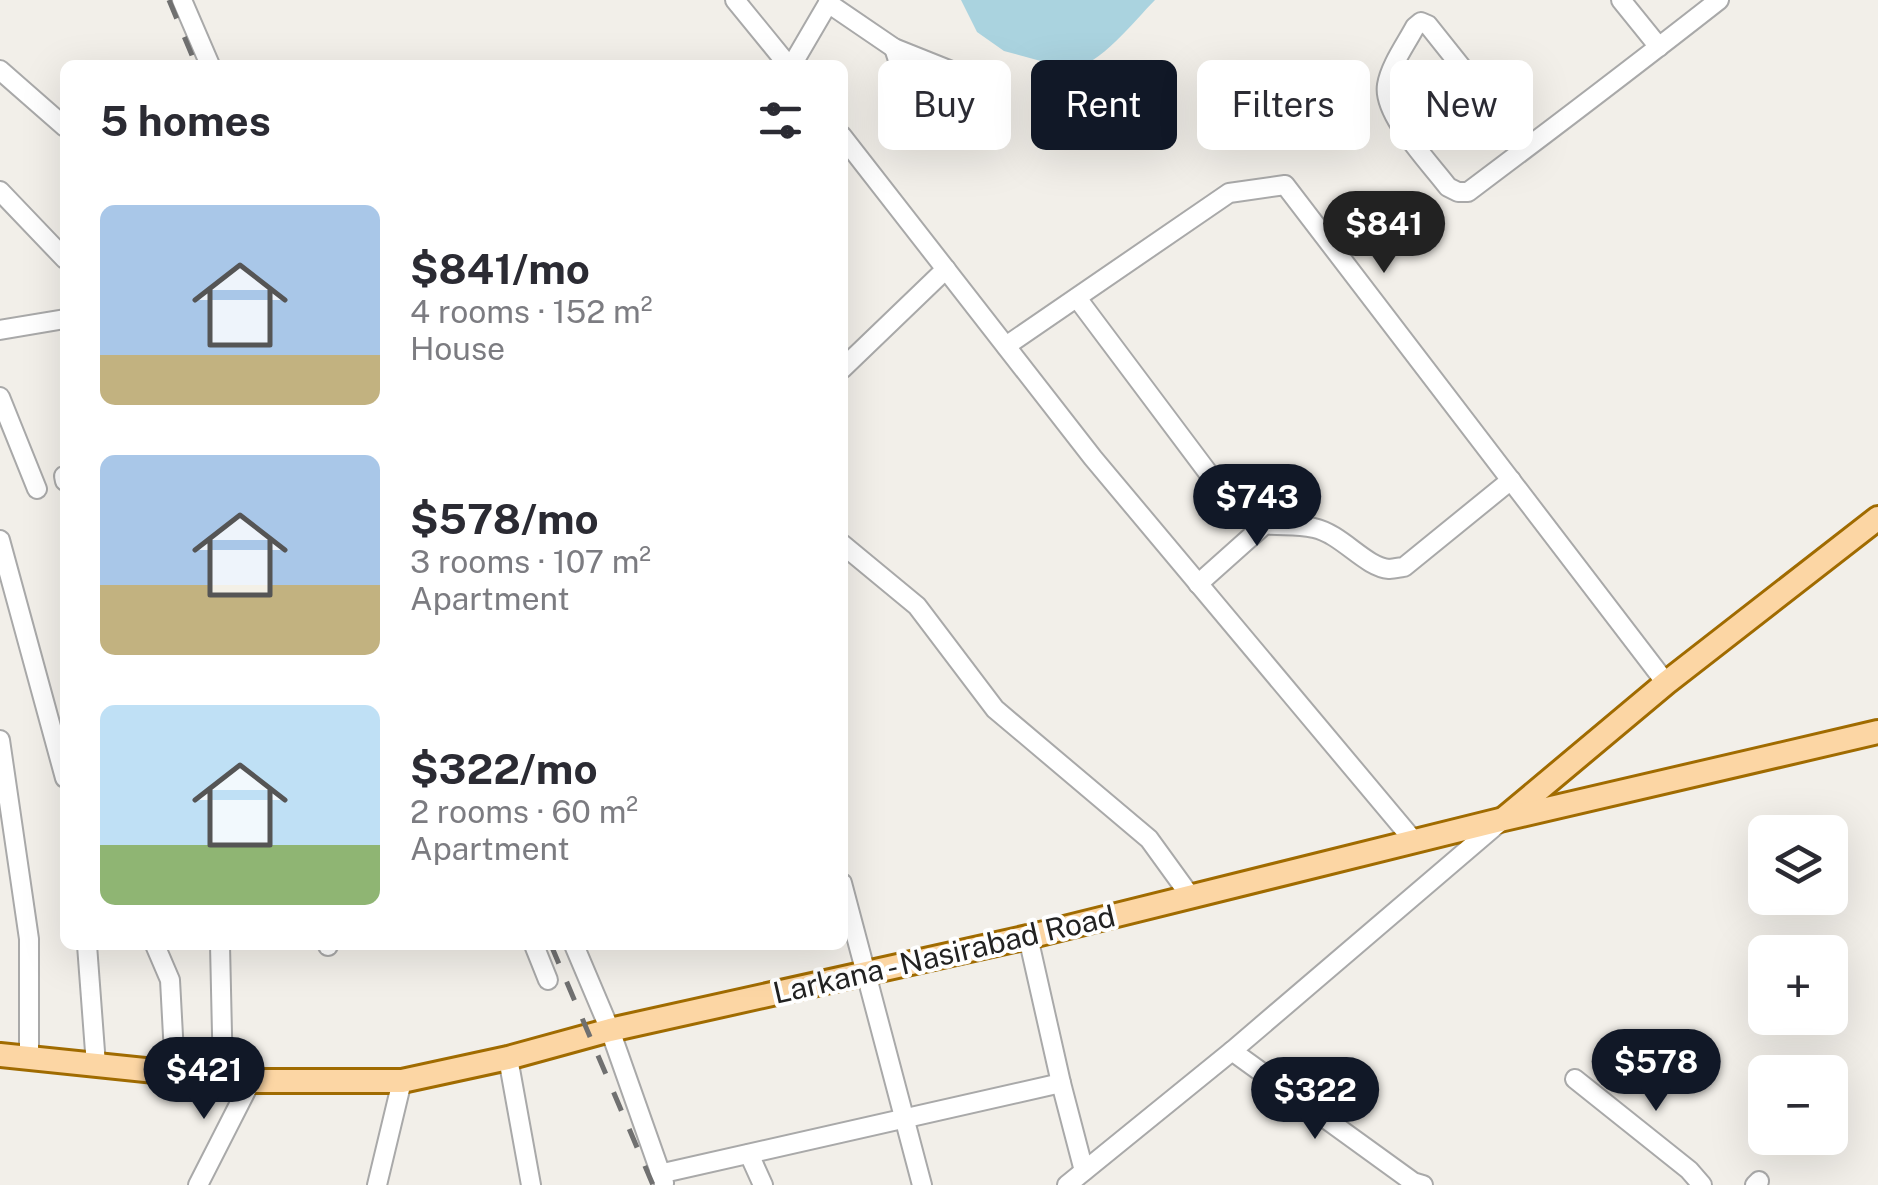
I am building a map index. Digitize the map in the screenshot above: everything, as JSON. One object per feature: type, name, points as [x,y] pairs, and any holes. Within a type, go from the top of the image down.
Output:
[{"type":"main road","points":[[1504,819],[1666,682],[1878,518]]},
{"type":"main road","name":"Larkana - Nasirabad Road","points":[[0,1055],[252,1081],[402,1081],[610,1030],[1028,937],[1504,819],[1878,732]]},
{"type":"street","points":[[182,0],[208,60]]},
{"type":"street","points":[[735,0],[786,60]]},
{"type":"street","points":[[1621,0],[1659,47]]},
{"type":"street","points":[[1533,143],[1720,0]]},
{"type":"street","points":[[793,60],[829,2],[894,48],[924,60]]},
{"type":"street","points":[[1421,22],[1428,25],[1526,148],[1468,192],[1448,187],[1390,112],[1386,94],[1387,82],[1414,26],[1421,22]]},
{"type":"street","points":[[894,48],[898,60]]},
{"type":"street","points":[[0,70],[60,123]]},
{"type":"street","points":[[848,144],[1093,458],[1414,841]]},
{"type":"street","points":[[1006,346],[1229,193],[1284,186],[1666,682]]},
{"type":"street","points":[[0,191],[60,254]]},
{"type":"street","points":[[848,363],[946,269]]},
{"type":"street","points":[[1076,298],[1238,514],[1250,522],[1315,528],[1341,539],[1374,564],[1389,570],[1404,567],[1511,480]]},
{"type":"street","points":[[0,330],[60,320]]},
{"type":"street","points":[[0,397],[37,489]]},
{"type":"street","points":[[1198,584],[1264,526]]},
{"type":"street","points":[[0,540],[60,760]]},
{"type":"street","points":[[848,556],[917,606],[996,709],[1149,839],[1191,897]]},
{"type":"street","points":[[0,740],[30,939],[29,1058]]},
{"type":"street","points":[[1067,1185],[1232,1051],[1504,819]]},
{"type":"street","points":[[848,906],[922,1185]]},
{"type":"street","points":[[1028,937],[1084,1172]]},
{"type":"street","points":[[87,950],[96,1065]]},
{"type":"street","points":[[157,950],[170,980],[175,1073]]},
{"type":"street","points":[[220,950],[223,1078]]},
{"type":"street","points":[[536,950],[548,980]]},
{"type":"street","points":[[576,950],[610,1030],[662,1180],[750,1154],[1061,1083]]},
{"type":"street","points":[[1232,1051],[1415,1184]]},
{"type":"street","points":[[508,1058],[531,1185]]},
{"type":"street","points":[[1575,1080],[1689,1170],[1702,1185]]},
{"type":"street","points":[[198,1185],[252,1081]]},
{"type":"street","points":[[377,1185],[402,1081]]},
{"type":"street","points":[[750,1154],[763,1185]]},
{"type":"water","points":[[961,0],[1155,0],[1093,60],[1037,60],[1004,51],[977,32]]},
{"type":"railway","points":[[169,0],[194,60]]},
{"type":"railway","points":[[553,950],[653,1185]]}]
